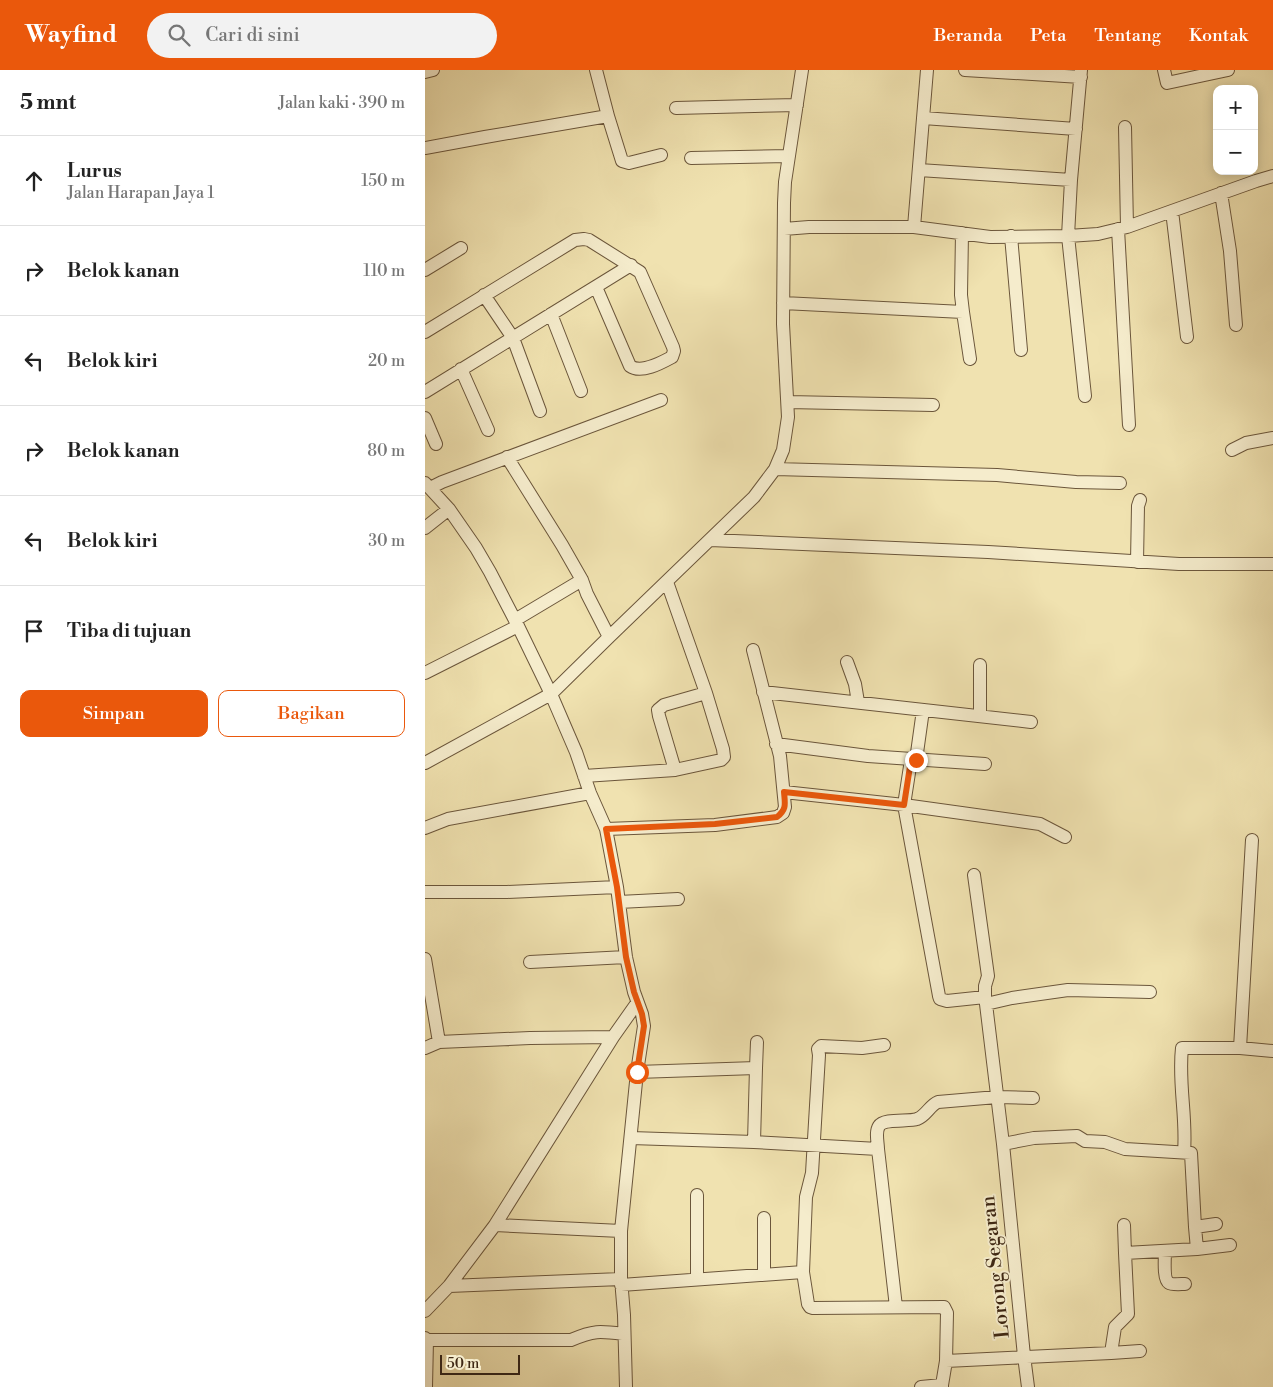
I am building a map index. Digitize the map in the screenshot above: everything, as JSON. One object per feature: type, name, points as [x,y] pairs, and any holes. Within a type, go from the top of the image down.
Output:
[{"type":"street","points":[[596,70],[622,161],[629,163],[661,155]]},
{"type":"street","points":[[425,763],[551,694],[754,497],[775,470],[783,450],[786,435],[787,402],[783,302],[784,202],[802,70]]},
{"type":"street","points":[[914,227],[927,70]]},
{"type":"street","points":[[965,70],[1081,74],[1068,236],[1085,396]]},
{"type":"street","points":[[1164,70],[1167,83],[1229,70]]},
{"type":"street","points":[[676,108],[797,105]]},
{"type":"street","points":[[425,148],[608,116]]},
{"type":"street","points":[[923,118],[1076,128]]},
{"type":"street","points":[[1125,127],[1122,228],[1129,425]]},
{"type":"street","points":[[691,158],[789,156]]},
{"type":"street","points":[[919,170],[1071,180]]},
{"type":"street","points":[[784,229],[809,227],[914,227],[989,236],[1098,234],[1122,228],[1221,193],[1273,180]]},
{"type":"street","points":[[1221,193],[1230,251],[1236,325]]},
{"type":"street","points":[[1172,211],[1187,337]]},
{"type":"street","points":[[962,233],[961,296],[971,359]]},
{"type":"street","points":[[1011,236],[1021,350]]},
{"type":"street","points":[[425,332],[575,240],[580,239],[589,240],[640,272],[673,347],[672,357],[642,369],[630,366],[595,287]]},
{"type":"street","points":[[425,270],[461,248]]},
{"type":"street","points":[[425,392],[631,265]]},
{"type":"street","points":[[484,295],[513,338],[540,410]]},
{"type":"street","points":[[783,302],[963,312]]},
{"type":"street","points":[[551,314],[581,390]]},
{"type":"street","points":[[461,370],[488,430]]},
{"type":"street","points":[[626,1387],[621,1282],[621,1231],[637,1072],[644,1026],[626,957],[617,887],[606,829],[551,694],[517,623],[475,548],[449,509],[428,486],[661,400]]},
{"type":"street","points":[[787,402],[933,405]]},
{"type":"street","points":[[425,418],[436,444]]},
{"type":"street","points":[[1232,450],[1246,443],[1273,438]]},
{"type":"street","points":[[507,457],[582,580],[609,637]]},
{"type":"street","points":[[775,470],[997,476],[1120,484]]},
{"type":"street","points":[[1137,562],[1138,506],[1140,500]]},
{"type":"street","points":[[425,528],[449,509]]},
{"type":"street","points":[[711,540],[988,552],[1179,564],[1273,564]]},
{"type":"street","points":[[425,673],[517,623],[582,580]]},
{"type":"street","points":[[585,776],[675,770],[721,760],[724,757],[716,723],[667,582]]},
{"type":"street","points":[[606,829],[715,824],[777,817],[783,812],[785,807],[780,756],[753,650]]},
{"type":"street","points":[[847,662],[855,684],[858,702]]},
{"type":"street","points":[[979,716],[981,665]]},
{"type":"street","points":[[763,692],[1031,722]]},
{"type":"street","points":[[675,770],[658,710],[664,705],[706,693]]},
{"type":"street","points":[[923,710],[904,805],[940,999],[947,1001],[986,1001],[1068,990],[1150,992]]},
{"type":"street","points":[[777,744],[868,756],[985,764]]},
{"type":"street","points":[[425,828],[448,819],[590,792]]},
{"type":"street","points":[[784,792],[904,805],[1040,824],[1065,837]]},
{"type":"street","points":[[1240,1048],[1252,840]]},
{"type":"street","name":"Lorong Segaran","points":[[974,875],[988,976],[985,986],[986,1001],[1028,1387]]},
{"type":"street","points":[[425,892],[507,892],[617,887]]},
{"type":"street","points":[[619,902],[678,898]]},
{"type":"street","points":[[530,962],[626,957]]},
{"type":"street","points":[[425,958],[439,1042]]},
{"type":"street","points":[[426,1309],[449,1286],[495,1225],[637,1003]]},
{"type":"street","points":[[425,1048],[439,1042],[530,1038],[613,1038]]},
{"type":"street","points":[[754,1142],[757,1042]]},
{"type":"street","points":[[884,1045],[863,1048],[821,1046],[818,1049],[813,1172],[806,1197],[803,1272],[808,1304],[813,1308],[945,1307],[947,1313],[946,1360],[942,1386],[921,1387]]},
{"type":"street","points":[[1184,1152],[1182,1048],[1240,1048],[1273,1051]]},
{"type":"street","points":[[637,1072],[756,1068]]},
{"type":"street","points":[[896,1307],[878,1149],[879,1125],[893,1121],[920,1118],[934,1104],[939,1102],[997,1097],[1033,1098]]},
{"type":"street","points":[[1003,1144],[1034,1138],[1077,1136],[1085,1141],[1105,1142],[1125,1149],[1191,1153],[1197,1249]]},
{"type":"street","points":[[631,1138],[878,1149]]},
{"type":"street","points":[[697,1195],[697,1279]]},
{"type":"street","points":[[764,1218],[764,1274]]},
{"type":"street","points":[[1195,1226],[1216,1224]]},
{"type":"street","points":[[495,1225],[621,1231]]},
{"type":"street","points":[[1111,1353],[1115,1328],[1128,1314],[1129,1308],[1124,1225]]},
{"type":"street","points":[[1125,1253],[1230,1245]]},
{"type":"street","points":[[1165,1251],[1167,1282],[1170,1284],[1185,1284]]},
{"type":"street","points":[[449,1286],[697,1279],[803,1272]]},
{"type":"street","points":[[426,1387],[426,1339],[571,1340],[589,1333],[624,1334]]},
{"type":"street","points":[[946,1360],[1140,1351]]},
{"type":"route","points":[[637,1072],[644,1026],[626,957],[617,887],[606,829],[715,824],[777,817],[783,812],[785,807],[784,792],[904,805],[911,760],[916,760]]}]
